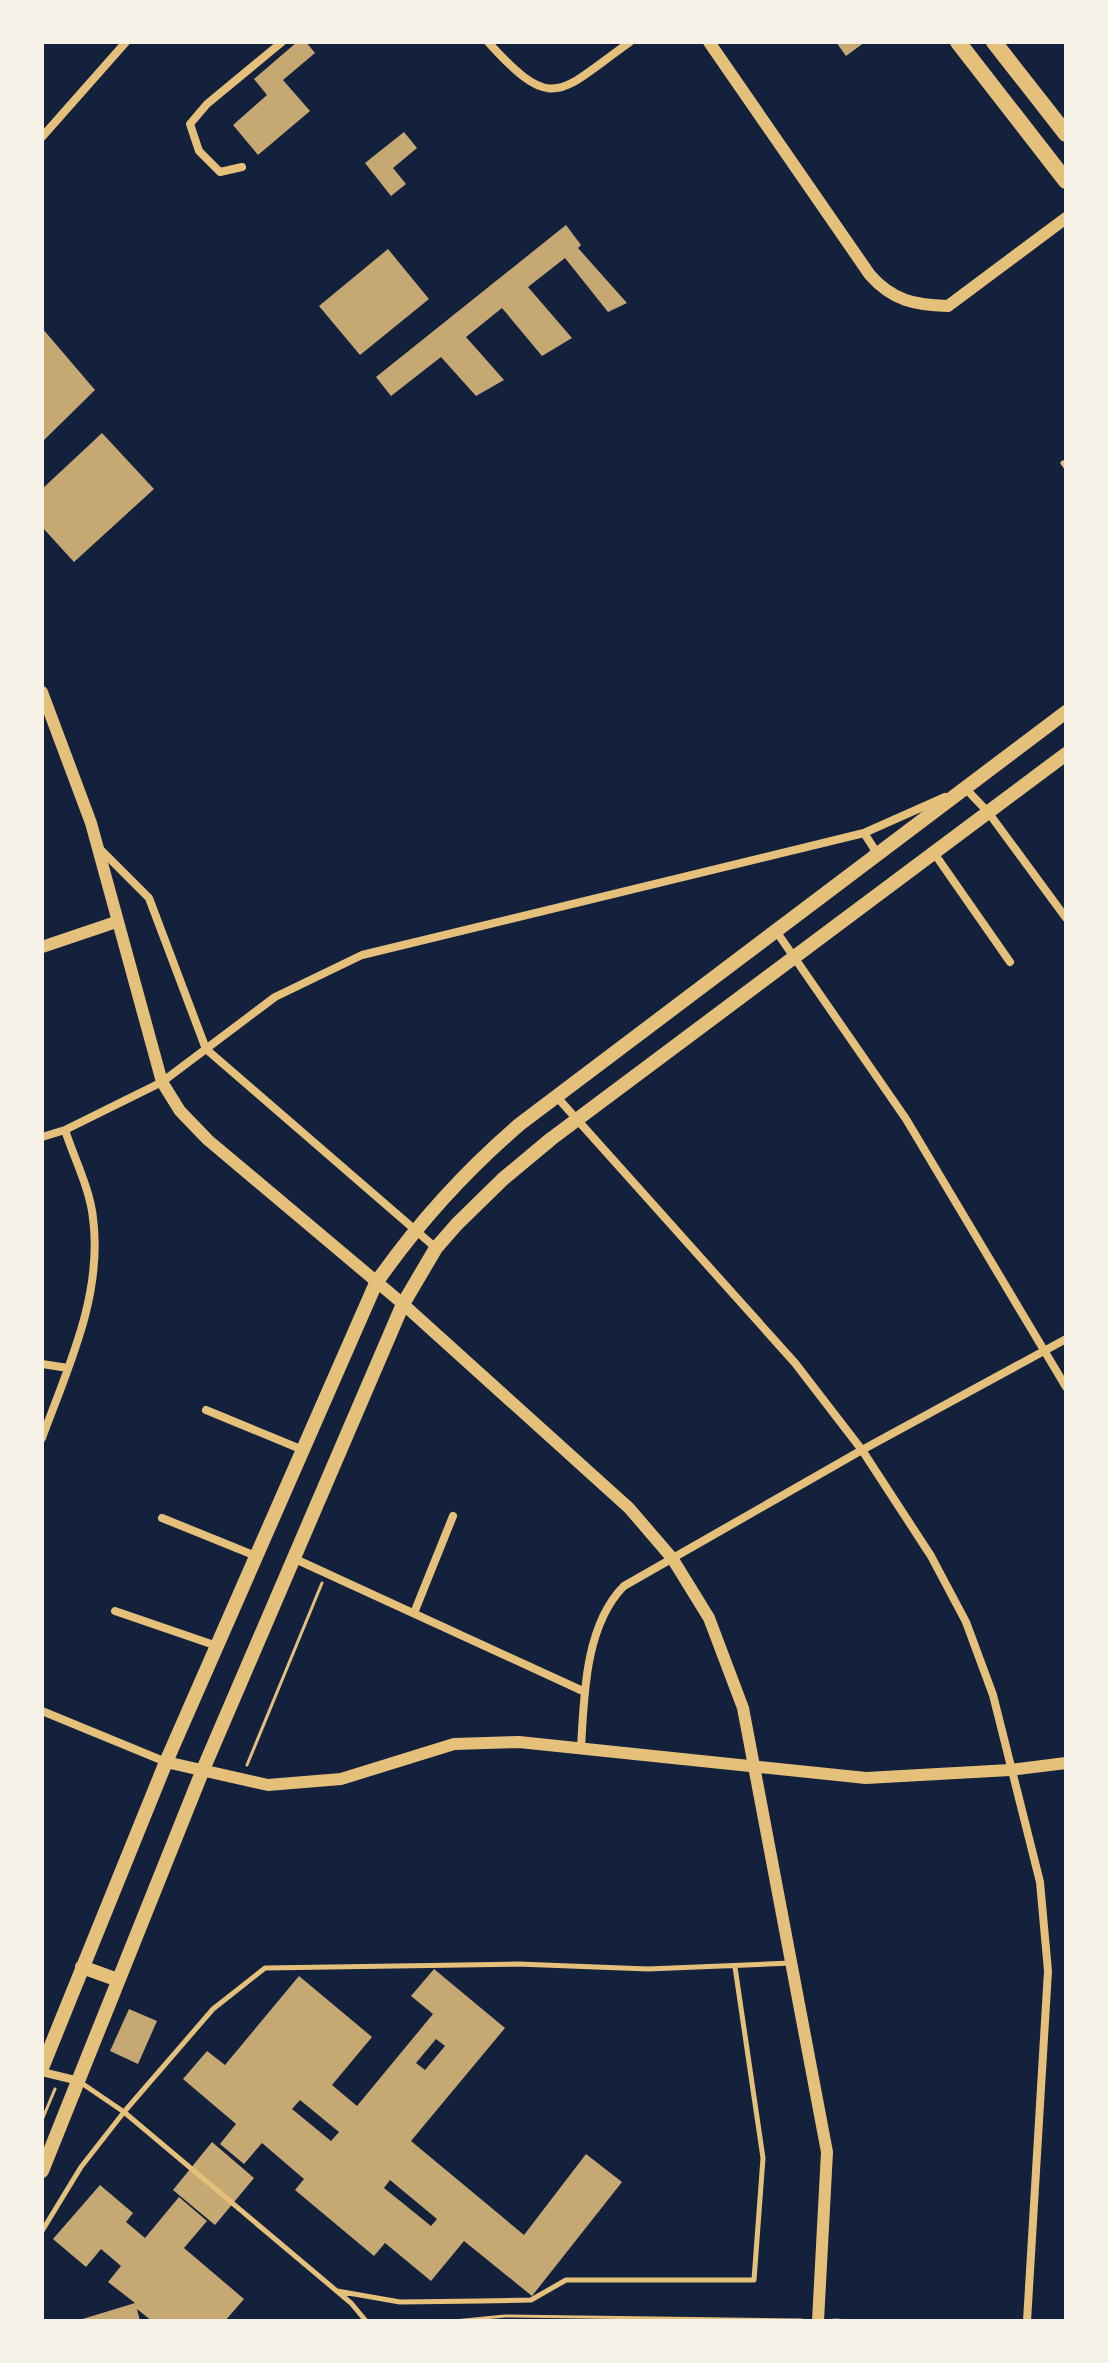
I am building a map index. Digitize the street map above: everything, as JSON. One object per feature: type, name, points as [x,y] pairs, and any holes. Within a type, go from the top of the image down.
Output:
[{"type":"main road","points":[[958,42],[1066,181]]},
{"type":"main road","points":[[994,42],[1066,134]]},
{"type":"main road","points":[[42,2070],[166,1762],[376,1283],[413,1231],[485,1154],[556,1096],[1066,712]]},
{"type":"main road","points":[[42,2171],[202,1772],[293,1558],[403,1304],[436,1248],[503,1179],[1066,754]]},
{"type":"main road","points":[[82,1967],[118,1980]]},
{"type":"street","points":[[42,137],[126,42]]},
{"type":"street","points":[[242,167],[220,172],[199,151],[190,124],[207,104],[282,42]]},
{"type":"street","points":[[488,42],[529,84],[546,90],[565,88],[630,42]]},
{"type":"street","points":[[709,42],[877,283],[910,304],[948,306],[1066,218]]},
{"type":"street","points":[[42,692],[75,774],[98,848],[162,1082],[180,1111],[208,1140],[403,1304],[629,1508],[672,1558],[692,1587],[724,1650],[743,1708],[827,2152],[818,2321]]},
{"type":"street","points":[[42,1137],[65,1130],[162,1082],[250,1014],[302,982],[384,948],[864,833],[967,787],[1066,918]]},
{"type":"street","points":[[864,833],[875,850],[867,862]]},
{"type":"street","points":[[98,848],[149,898],[206,1049],[436,1248]]},
{"type":"street","points":[[934,853],[1010,962]]},
{"type":"street","points":[[42,947],[116,922]]},
{"type":"street","points":[[776,931],[906,1119],[1047,1350],[1066,1387]]},
{"type":"street","points":[[556,1096],[795,1363],[862,1450],[931,1556],[966,1622],[993,1695],[1040,1882],[1048,1971],[1027,2321]]},
{"type":"street","points":[[42,1438],[91,1293],[95,1241],[93,1215],[65,1130]]},
{"type":"street","points":[[581,1748],[585,1692],[600,1623],[610,1601],[632,1580],[1066,1339]]},
{"type":"street","points":[[42,1364],[68,1368]]},
{"type":"street","points":[[206,1410],[303,1450]]},
{"type":"street","points":[[414,1613],[453,1516]]},
{"type":"street","points":[[162,1518],[256,1556]]},
{"type":"street","points":[[293,1558],[585,1692]]},
{"type":"street","points":[[115,1611],[217,1646]]},
{"type":"street","points":[[42,1711],[166,1762],[268,1785],[341,1779],[454,1744],[519,1742],[866,1778],[1010,1770],[1066,1763]]},
{"type":"street","points":[[42,2070],[79,2081]]},
{"type":"lane","points":[[42,2231],[81,2167],[124,2112],[213,2009],[265,1968],[518,1964],[594,1969],[791,1963]]},
{"type":"lane","points":[[337,2291],[400,2302],[506,2301],[531,2300],[566,2280],[754,2280],[763,2158],[735,1967]]},
{"type":"lane","points":[[79,2081],[124,2112],[337,2291],[366,2321]]},
{"type":"path","points":[[243,1780],[326,1573]]},
{"type":"path","points":[[454,2321],[505,2316],[850,2321]]},
{"type":"building","points":[[297,42],[306,42],[315,53],[283,80],[310,111],[258,155],[233,125],[267,95],[254,79]]},
{"type":"building","points":[[836,42],[865,42],[846,56]]},
{"type":"building","points":[[404,132],[417,148],[393,168],[406,184],[391,196],[365,163]]},
{"type":"building","points":[[566,225],[581,245],[578,248],[627,303],[608,312],[565,258],[528,287],[572,338],[542,356],[502,308],[466,337],[504,380],[476,396],[441,357],[391,396],[376,377]]},
{"type":"building","points":[[388,249],[429,299],[360,355],[319,306]]},
{"type":"building","points":[[42,328],[95,390],[42,442]]},
{"type":"building","points":[[102,433],[154,489],[74,562],[42,527],[42,489]]},
{"type":"building","points":[[434,1969],[505,2028],[411,2141],[524,2235],[586,2154],[622,2182],[532,2296],[464,2241],[431,2281],[385,2243],[374,2256],[295,2190],[304,2179],[262,2143],[244,2164],[220,2144],[236,2124],[183,2079],[207,2051],[225,2065],[299,1976],[372,2037],[332,2085],[357,2106],[433,2014],[411,1996]],"holes":[[[436,2039],[445,2046],[425,2070],[416,2063]],[[300,2100],[339,2132],[331,2141],[292,2109]],[[390,2180],[437,2219],[431,2226],[384,2188]]]},
{"type":"building","points":[[129,2009],[157,2021],[138,2064],[110,2051]]},
{"type":"building","points":[[212,2142],[254,2178],[215,2225],[173,2190]]},
{"type":"building","points":[[100,2185],[133,2213],[126,2222],[145,2238],[179,2197],[207,2221],[184,2248],[244,2299],[225,2321],[152,2321],[137,2309],[140,2321],[76,2321],[135,2303],[108,2282],[121,2266],[101,2249],[86,2267],[53,2239]]}]
